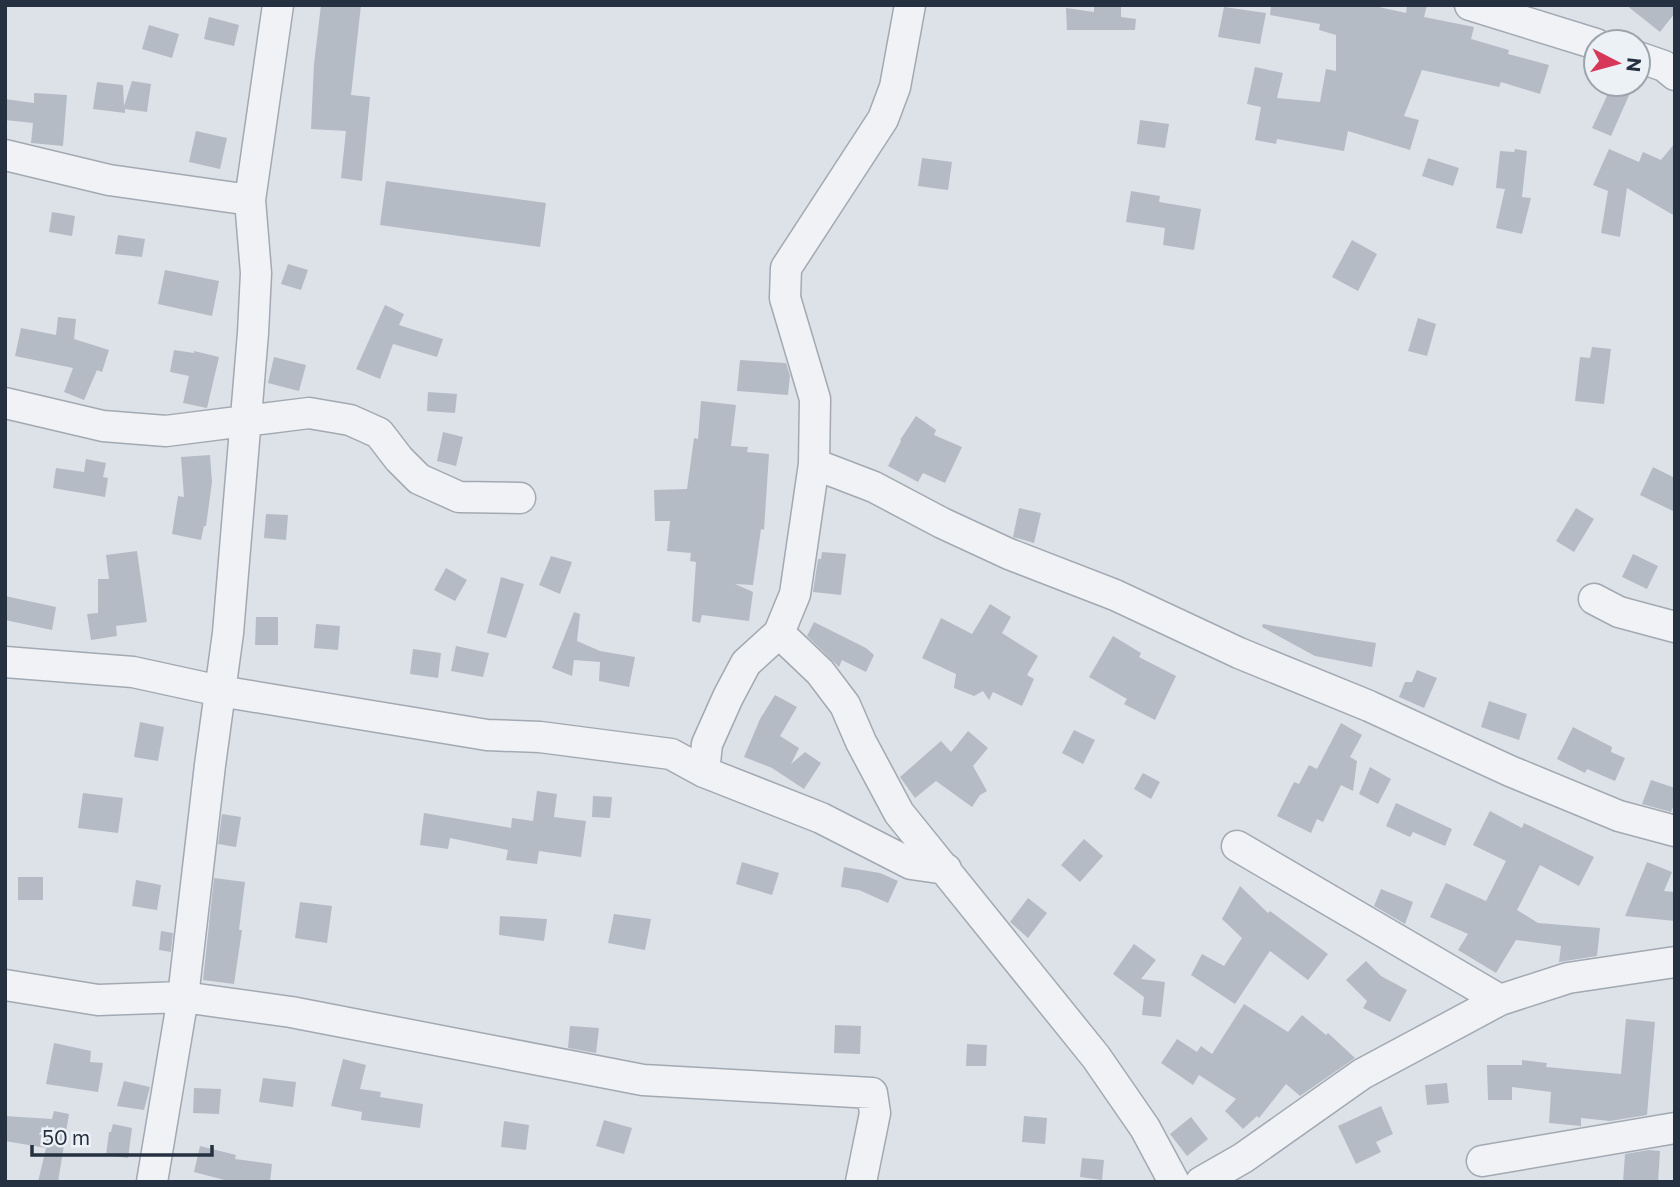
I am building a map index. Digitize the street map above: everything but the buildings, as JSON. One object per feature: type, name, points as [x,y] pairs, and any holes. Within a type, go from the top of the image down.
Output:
[{"type":"street","points":[[152,1182],[183,997],[228,633],[256,273],[250,200],[278,5]]},
{"type":"street","points":[[704,772],[707,744],[728,697],[746,663],[779,633],[795,594],[814,464],[815,399],[785,298],[786,268],[883,119],[895,87],[910,5]]},
{"type":"street","points":[[1470,5],[1582,40]]},
{"type":"street","points":[[1652,62],[1664,66],[1675,75]]},
{"type":"street","points":[[5,155],[109,180],[250,200]]},
{"type":"street","points":[[5,403],[103,426],[166,431],[309,413],[351,420],[379,433],[398,459],[419,479],[459,497],[520,498]]},
{"type":"street","points":[[814,464],[874,486],[942,523],[1009,554],[1115,595],[1239,653],[1369,706],[1510,771],[1619,816],[1675,831]]},
{"type":"street","points":[[1594,599],[1619,612],[1675,627]]},
{"type":"street","points":[[779,633],[820,672],[845,705],[899,813],[1096,1058],[1145,1128],[1174,1182]]},
{"type":"street","points":[[5,662],[133,672],[220,691],[487,735],[540,737],[671,754],[704,772],[821,818],[911,864],[946,869]]},
{"type":"street","points":[[1237,846],[1500,1000]]},
{"type":"street","points":[[1201,1182],[1243,1158],[1362,1074],[1500,1000],[1568,978],[1675,962]]},
{"type":"street","points":[[5,985],[98,1000],[183,997],[291,1012],[643,1080],[872,1093],[875,1113],[861,1182]]},
{"type":"street","points":[[1482,1161],[1675,1128]]}]
